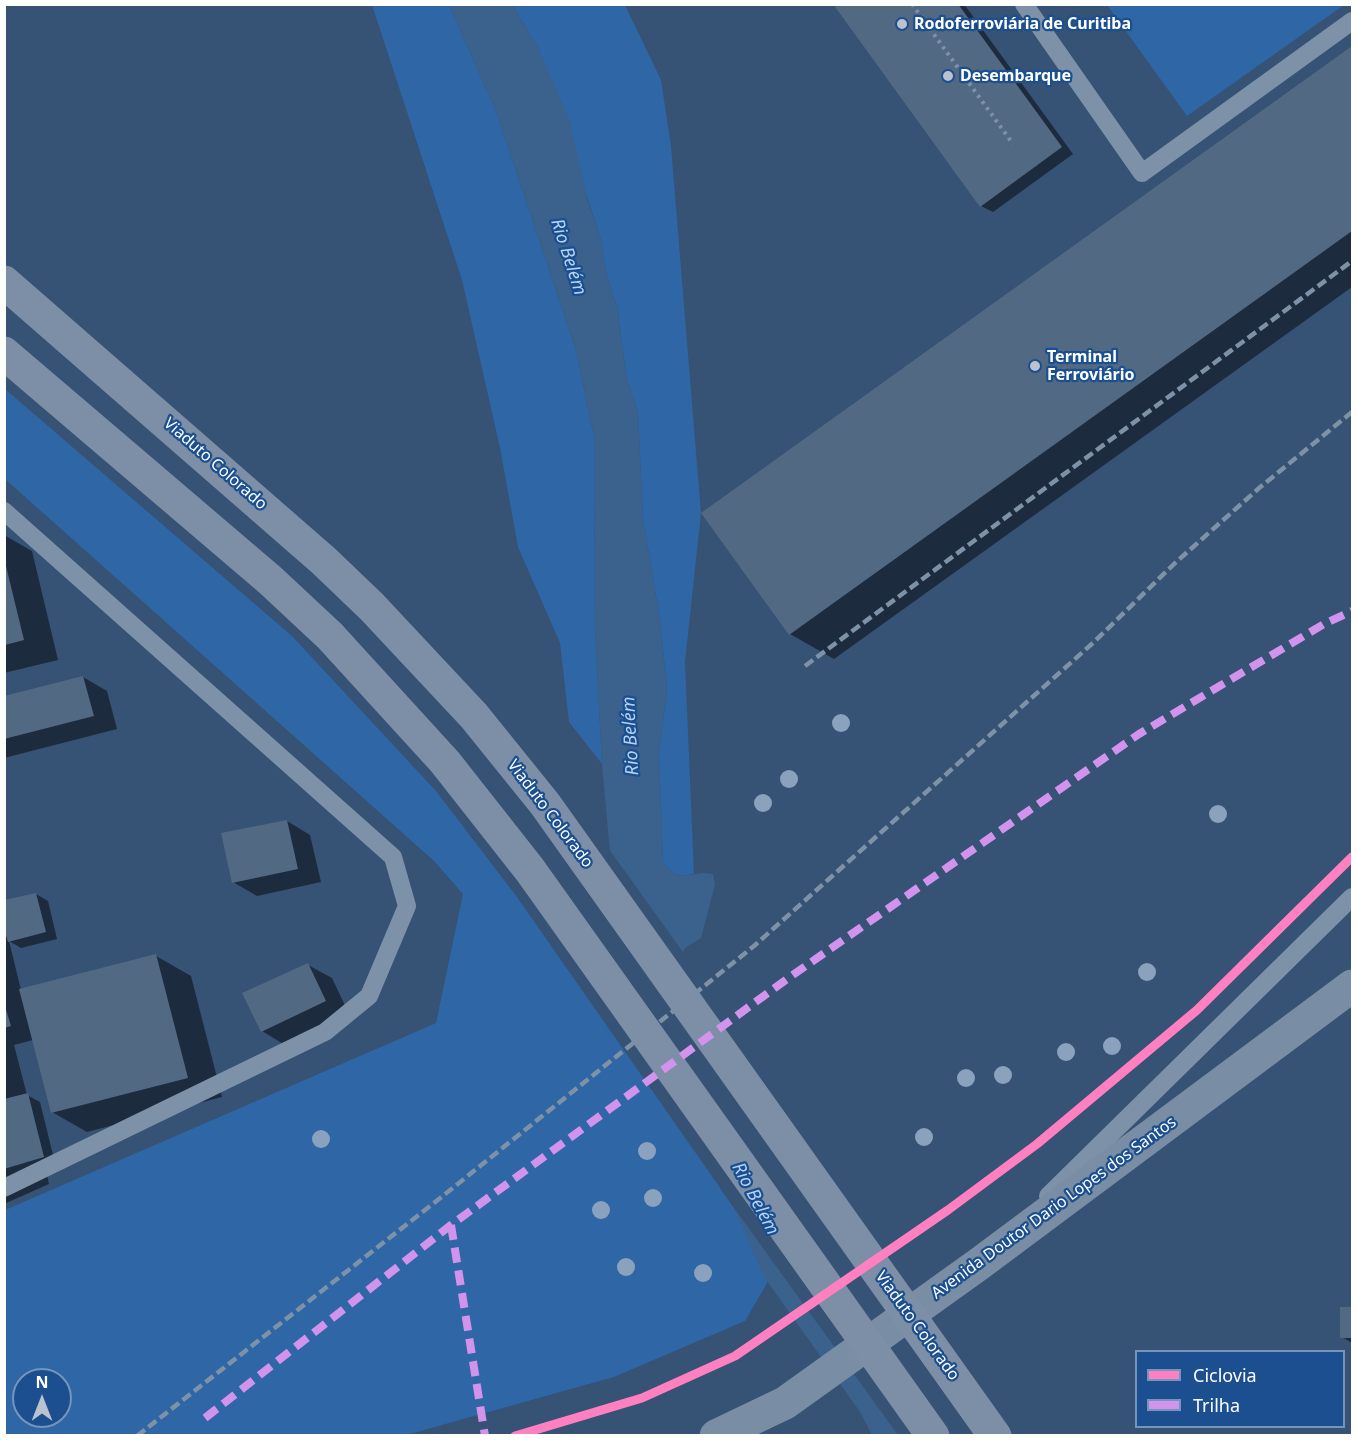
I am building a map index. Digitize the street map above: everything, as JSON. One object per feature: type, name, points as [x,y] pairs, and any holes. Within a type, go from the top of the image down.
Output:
[{"type":"main road","name":"Viaduto Colorado","points":[[4,282],[324,561],[380,615],[481,725],[545,804],[995,1436]]},
{"type":"main road","points":[[4,353],[270,580],[330,636],[438,754],[530,870],[933,1436]]},
{"type":"main road","name":"Avenida Doutor Dario Lopes dos Santos","points":[[716,1436],[785,1403],[979,1264],[1353,986]]},
{"type":"lane","points":[[1024,4],[1142,173],[1353,21]]},
{"type":"lane","points":[[4,511],[393,857],[407,906],[369,996],[325,1032],[4,1188]]},
{"type":"lane","points":[[979,1264],[1353,897]]},
{"type":"path","points":[[912,4],[1013,144]]},
{"type":"shaded area","points":[[372,5],[449,5],[496,111],[576,350],[594,437],[595,628],[602,764],[569,722],[560,643],[518,547],[500,448],[462,280]]},
{"type":"shaded area","points":[[512,5],[625,5],[661,80],[671,146],[701,513],[685,662],[694,874],[682,876],[673,873],[663,863],[659,754],[667,690],[660,620],[643,519],[638,412],[627,380],[617,307],[607,277],[600,237],[538,47]]},
{"type":"shaded area","points":[[1107,5],[1344,5],[1187,116]]},
{"type":"shaded area","points":[[5,389],[292,636],[436,791],[517,897],[776,1268],[745,1321],[614,1377],[406,1435],[5,1435],[5,1210],[436,1023],[463,894],[434,861],[5,479]]},
{"type":"water","name":"Rio Belém","points":[[449,5],[512,5],[538,47],[570,122],[587,199],[600,237],[607,277],[617,307],[627,380],[638,412],[643,519],[660,620],[667,690],[659,754],[663,863],[673,873],[682,876],[713,874],[715,885],[701,938],[685,948],[681,957],[749,1148],[914,1435],[872,1435],[860,1412],[764,1277],[618,942],[602,764],[595,628],[594,437],[576,350],[496,111]]},
{"type":"pier","points":[[606,845],[685,955],[718,1061],[752,1146],[917,1436],[898,1435],[724,1194],[615,943]]},
{"type":"building","name":"Desembarque","points":[[833,4],[958,4],[1062,147],[980,207]]},
{"type":"building","name":"Terminal Ferroviário","points":[[1352,46],[1352,231],[789,635],[701,513]]},
{"type":"building","points":[[5,562],[24,640],[5,645]]},
{"type":"building","points":[[83,676],[94,716],[4,739],[4,696]]},
{"type":"building","points":[[287,820],[298,869],[232,883],[221,833]]},
{"type":"building","points":[[36,893],[46,932],[8,942],[4,928],[4,900]]},
{"type":"building","points":[[156,954],[188,1078],[51,1113],[19,989]]},
{"type":"building","points":[[308,963],[326,1001],[261,1032],[242,993]]},
{"type":"building","points":[[4,1003],[11,1026],[4,1028]]},
{"type":"building","points":[[28,1093],[44,1157],[4,1169],[4,1099]]},
{"type":"building","points":[[1340,1307],[1352,1307],[1352,1338],[1340,1338]]},
{"type":"railway","points":[[805,666],[1352,261]]},
{"type":"railway","points":[[137,1436],[439,1199],[754,946],[1094,642],[1174,564],[1258,489],[1352,412]]},
{"type":"marked path","points":[[205,1418],[451,1225],[787,979],[1139,734],[1324,624],[1352,611]]},
{"type":"marked path","points":[[451,1225],[485,1436]]},
{"type":"cycle path","points":[[515,1436],[642,1398],[735,1356],[948,1210],[1037,1144],[1197,1010],[1352,857]]},
{"type":"place","name":"Rodoferroviária de Curitiba","points":[[902,24]]},
{"type":"place","name":"Desembarque","points":[[948,76]]},
{"type":"place","name":"Terminal Ferroviário","points":[[1035,366]]}]
